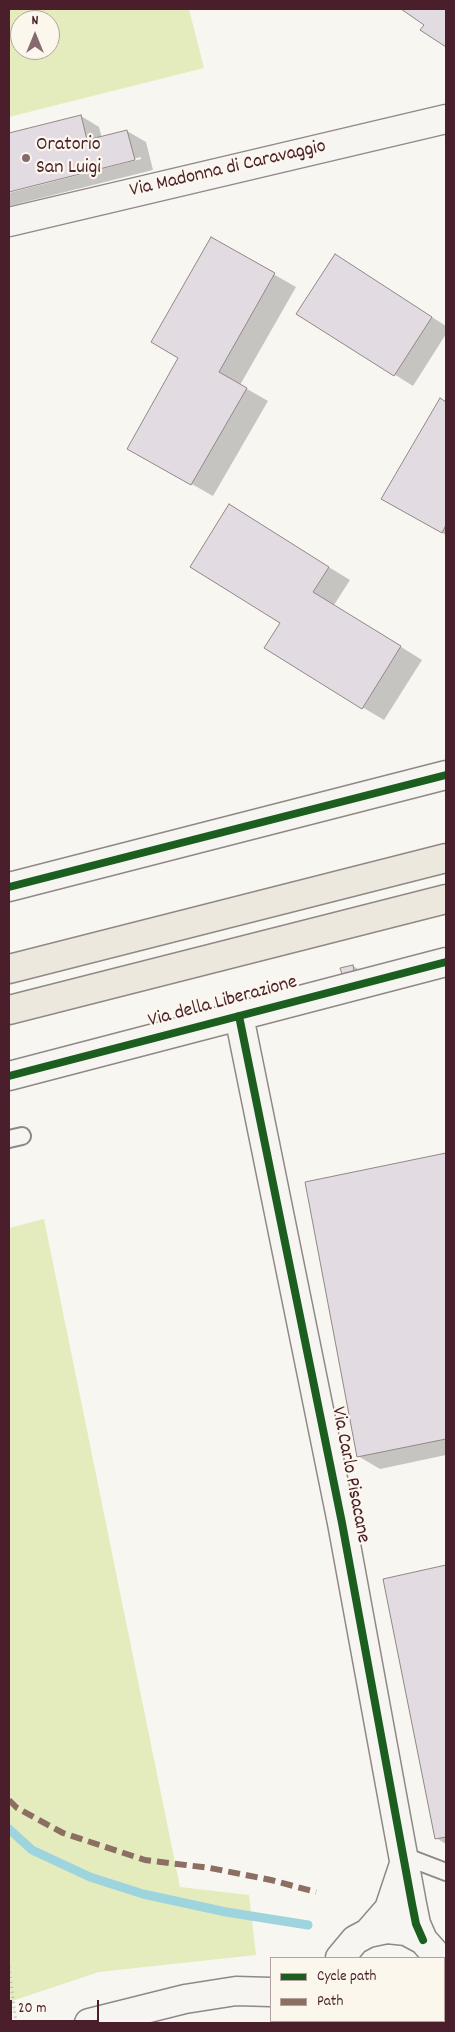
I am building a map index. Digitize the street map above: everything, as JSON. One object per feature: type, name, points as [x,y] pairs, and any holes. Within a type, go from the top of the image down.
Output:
[{"type":"highway","points":[[9,970],[446,858]]},
{"type":"highway","points":[[9,1010],[446,899]]},
{"type":"street","name":"Via Madonna di Caravaggio","points":[[9,222],[446,119]]},
{"type":"street","points":[[9,887],[446,775]]},
{"type":"street","name":"Via della Liberazione","points":[[9,1076],[446,962]]},
{"type":"street","name":"Via Carlo Pisacane","points":[[239,1016],[342,1523],[416,1924],[438,1955]]},
{"type":"street","name":"Via Carlo Pisacane","points":[[368,1933],[389,1909],[402,1876],[404,1856]]},
{"type":"street","points":[[338,1955],[355,1940],[368,1933],[387,1929],[406,1932],[438,1955]]},
{"type":"street","points":[[89,2023],[156,2005],[236,1991],[270,1980]]},
{"type":"street","points":[[236,1991],[270,1992]]},
{"type":"lane","points":[[404,1856],[446,1872]]},
{"type":"path","points":[[9,1967],[16,2023]]},
{"type":"path","points":[[9,2010],[14,2009]]},
{"type":"green space","points":[[9,9],[189,9],[204,68],[9,117]]},
{"type":"green space","points":[[44,1219],[180,1887],[249,1895],[256,1955],[99,1972],[9,2002],[9,1228]]},
{"type":"building","points":[[401,9],[446,9],[446,47],[420,30],[424,25]]},
{"type":"building","name":"Oratorio San Luigi","points":[[81,115],[87,140],[127,130],[135,160],[9,192],[9,133]]},
{"type":"building","points":[[211,237],[275,273],[219,372],[247,388],[191,485],[127,449],[178,358],[151,342]]},
{"type":"building","points":[[335,254],[432,317],[394,376],[296,314]]},
{"type":"building","points":[[440,398],[446,402],[446,525],[442,533],[381,499]]},
{"type":"building","points":[[229,504],[329,567],[313,592],[401,646],[362,709],[264,648],[280,623],[190,567]]},
{"type":"building","points":[[353,965],[354,971],[342,974],[340,968]]},
{"type":"building","points":[[446,1153],[446,1439],[357,1457],[305,1182]]},
{"type":"building","points":[[446,1565],[446,1837],[435,1839],[383,1579]]},
{"type":"waterway","points":[[9,1829],[32,1850],[90,1877],[143,1894],[226,1912],[308,1925]]},
{"type":"marked path","points":[[9,1800],[17,1808],[63,1833],[145,1860],[210,1868],[271,1880],[316,1892]]},
{"type":"cycle path","points":[[9,887],[446,775]]},
{"type":"cycle path","points":[[9,1076],[446,962]]},
{"type":"cycle path","points":[[239,1016],[342,1523],[412,1904],[416,1924],[423,1940]]},
{"type":"place","name":"Oratorio San Luigi","points":[[26,158]]}]
